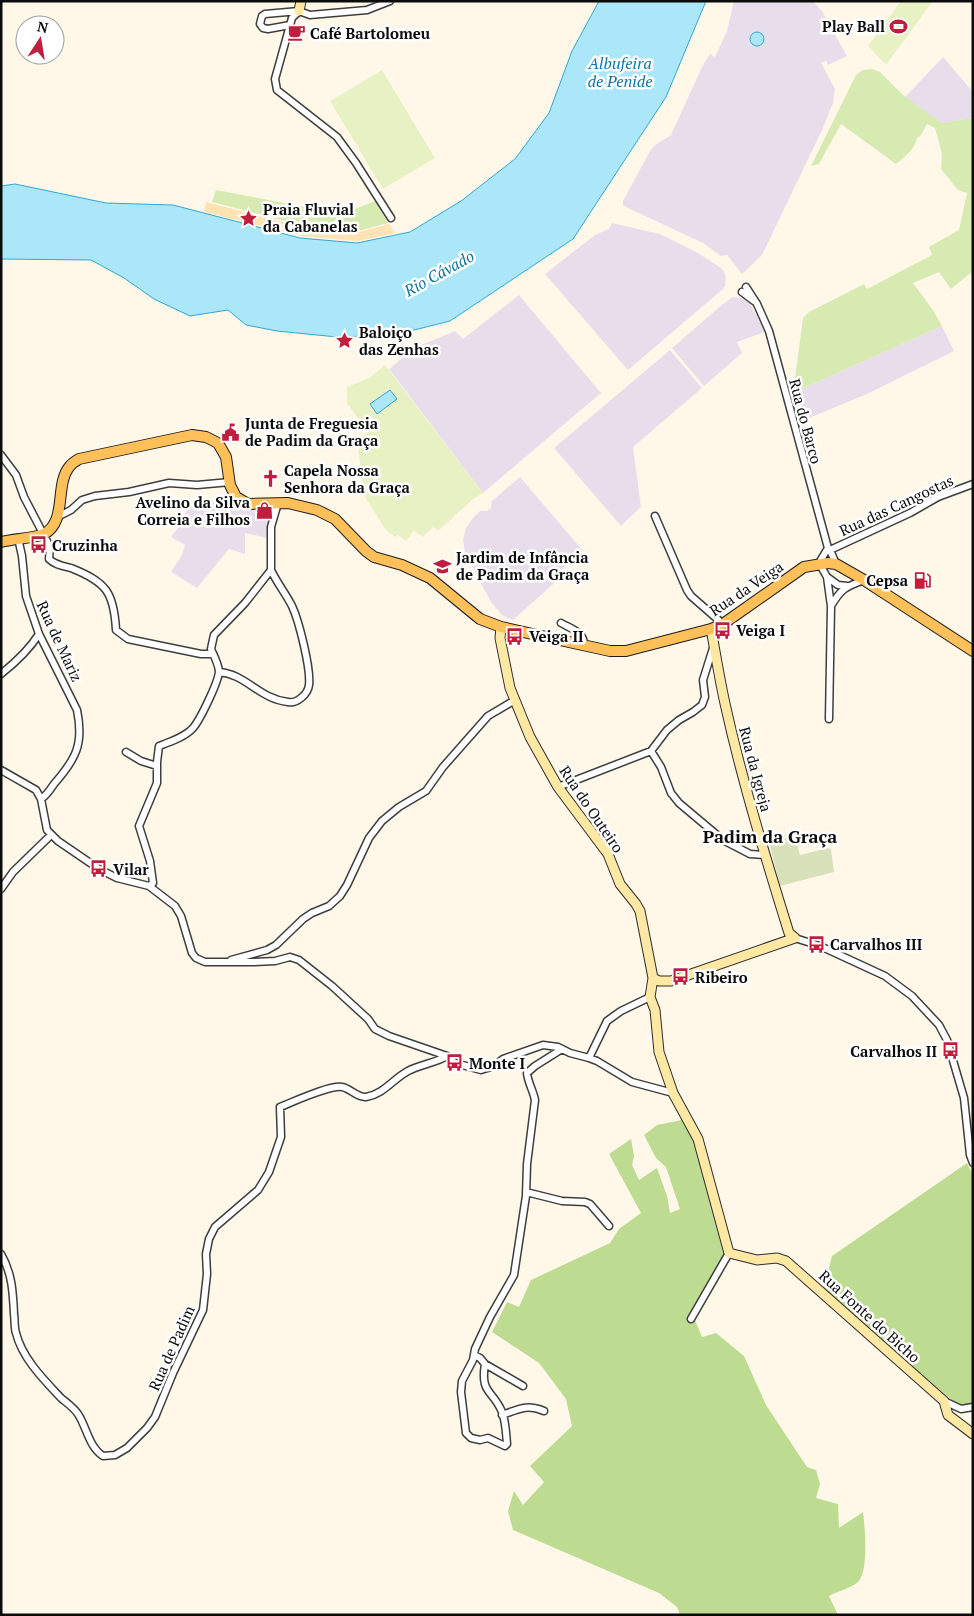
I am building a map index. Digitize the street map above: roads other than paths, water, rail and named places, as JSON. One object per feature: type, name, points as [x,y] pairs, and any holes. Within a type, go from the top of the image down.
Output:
[{"type":"main road","points":[[3,539],[42,535],[52,528],[57,517],[63,478],[70,465],[79,459],[192,435],[206,437],[218,443],[226,457],[230,482]]},
{"type":"main road","name":"Rua da Veiga","points":[[230,482],[236,497],[248,504],[288,503],[302,506],[335,519],[374,557],[402,565],[430,578],[480,619],[501,627],[610,652],[626,651],[712,629],[723,624],[804,567],[818,563],[836,564]]},
{"type":"main road","points":[[836,564],[973,650]]},
{"type":"street","points":[[301,1],[299,11],[292,18],[275,78],[277,90],[338,137],[391,218]]},
{"type":"street","points":[[290,25],[268,29],[263,28],[260,24],[262,16],[266,14],[299,11],[310,15],[367,10],[390,1]]},
{"type":"street","name":"Rua do Barco","points":[[744,289],[755,302],[769,332],[829,549],[836,564]]},
{"type":"street","points":[[1,455],[16,475],[24,497],[42,535],[50,547],[49,559],[53,563],[72,569],[101,584],[109,594],[114,607],[116,630],[128,639],[201,654],[213,654]]},
{"type":"street","points":[[57,517],[71,510],[82,500],[95,496],[130,492],[169,483],[197,485],[230,482]]},
{"type":"street","name":"Rua das Cangostas","points":[[829,549],[910,514],[938,497],[973,484]]},
{"type":"street","points":[[219,672],[236,676],[270,698],[289,703],[297,701],[304,695],[309,686],[298,621],[292,604],[277,583],[271,570],[271,527],[278,503]]},
{"type":"street","points":[[655,516],[687,590],[691,596],[723,624]]},
{"type":"street","name":"Rua de Mariz","points":[[18,538],[22,556],[26,596],[40,634],[77,710],[80,723],[79,744],[74,757],[67,770],[41,799]]},
{"type":"street","points":[[829,549],[818,563],[826,577],[831,606],[829,719]]},
{"type":"street","points":[[149,886],[153,883],[150,861],[139,826],[157,783],[159,746],[182,736],[193,728],[218,678],[218,665],[210,649],[214,636],[245,603],[271,570]]},
{"type":"street","points":[[826,577],[838,584],[847,586]]},
{"type":"street","points":[[831,606],[838,594],[847,586],[864,580]]},
{"type":"street","points":[[561,623],[582,635],[584,646]]},
{"type":"street","name":"Rua do Outeiro","points":[[501,627],[500,638],[510,688],[530,737],[558,788],[608,854],[620,884],[640,911],[653,978],[650,997]]},
{"type":"street","name":"Rua da Igreja","points":[[712,629],[726,707],[765,855],[789,933],[796,938]]},
{"type":"street","points":[[1,674],[27,651],[40,634]]},
{"type":"street","points":[[558,788],[651,751],[667,730],[702,705],[704,697],[703,680],[714,644]]},
{"type":"street","points":[[222,962],[267,950],[276,945],[303,919],[329,906],[347,886],[369,838],[382,821],[399,807],[426,791],[443,767],[488,716],[515,700]]},
{"type":"street","points":[[651,751],[661,767],[671,793],[679,803],[723,840],[750,854],[765,855]]},
{"type":"street","points":[[126,752],[141,761],[157,766]]},
{"type":"street","points":[[1,770],[36,790],[41,799],[47,830],[58,842],[117,878],[149,886],[175,906],[182,916],[192,953],[196,958],[205,962],[275,961],[290,957],[299,960],[332,986],[368,1019],[375,1028],[388,1036],[447,1056],[455,1063],[481,1070],[494,1066],[502,1059],[543,1045],[562,1049],[597,1061],[632,1082],[673,1093]]},
{"type":"street","points":[[1,889],[13,872],[51,834]]},
{"type":"street","points":[[653,978],[659,981],[671,980],[796,938],[820,946],[886,976],[912,996],[938,1025],[948,1040],[964,1098],[972,1146],[970,1155],[973,1163]]},
{"type":"street","points":[[589,1058],[607,1021],[621,1011],[650,997],[655,1010],[659,1052],[673,1093],[698,1140],[729,1253],[691,1319]]},
{"type":"street","points":[[485,1364],[484,1380],[486,1390],[495,1401],[502,1415],[507,1444],[505,1446],[488,1438],[480,1440],[471,1438],[466,1432],[461,1392],[462,1381],[473,1360],[475,1349],[490,1317],[514,1275],[526,1192],[527,1164],[535,1100],[527,1073],[534,1066],[562,1049]]},
{"type":"street","name":"Rua de Padim","points":[[1,1254],[9,1269],[12,1284],[15,1332],[23,1351],[41,1376],[76,1412],[93,1447],[103,1456],[115,1455],[127,1448],[155,1417],[173,1373],[203,1310],[207,1274],[206,1254],[209,1239],[215,1227],[258,1190],[269,1172],[281,1137],[280,1107],[329,1088],[342,1087],[363,1097],[378,1094],[406,1072],[447,1056]]},
{"type":"street","points":[[526,1192],[562,1201],[590,1204],[609,1226]]},
{"type":"street","name":"Rua Fonte do Bicho","points":[[729,1253],[757,1260],[777,1258],[786,1261],[944,1401],[948,1414],[973,1434]]},
{"type":"street","points":[[474,1355],[485,1364],[523,1386]]},
{"type":"street","points":[[944,1401],[961,1409],[973,1406]]},
{"type":"street","points":[[502,1415],[526,1407],[534,1407],[544,1411]]},
{"type":"water","name":"Albufeira de Penide","points":[[599,1],[706,1],[666,97],[573,239],[450,321],[394,335],[337,337],[277,331],[246,325],[228,310],[190,316],[154,299],[124,278],[91,260],[1,259],[1,186],[15,184],[106,203],[173,205],[300,238],[357,243],[410,232],[461,201],[515,159],[549,113],[572,51]]},
{"type":"water","points":[[754,32],[760,32],[764,39],[760,46],[754,46],[750,42],[750,36]]},
{"type":"water","points":[[390,390],[397,399],[377,414],[370,404]]},
{"type":"place","name":"Play Ball","points":[[899,26]]},
{"type":"place","name":"Café Bartolomeu","points":[[296,33]]},
{"type":"place","name":"Praia Fluvial da Cabanelas","points":[[249,218]]},
{"type":"place","name":"Baloiço das Zenhas","points":[[345,341]]},
{"type":"place","name":"Junta de Freguesia de Padim da Graça","points":[[231,432]]},
{"type":"place","name":"Capela Nossa Senhora da Graça","points":[[270,479]]},
{"type":"place","name":"Avelino da Silva Correia e Filhos","points":[[264,511]]},
{"type":"place","name":"Cruzinha","points":[[38,545]]},
{"type":"place","name":"Jardim de Infância de Padim da Graça","points":[[442,566]]},
{"type":"place","name":"Cepsa","points":[[922,580]]},
{"type":"place","name":"Veiga I","points":[[722,630]]},
{"type":"place","name":"Veiga II","points":[[515,636]]},
{"type":"place","name":"Vilar","points":[[99,869]]},
{"type":"place","name":"Carvalhos III","points":[[816,944]]},
{"type":"place","name":"Ribeiro","points":[[681,977]]},
{"type":"place","name":"Carvalhos II","points":[[951,1051]]},
{"type":"place","name":"Monte I","points":[[455,1063]]},
{"type":"district","name":"Padim da Graça","points":[[770,836]]},
{"type":"water label","name":"Rio Cávado","points":[[439,273]]}]
